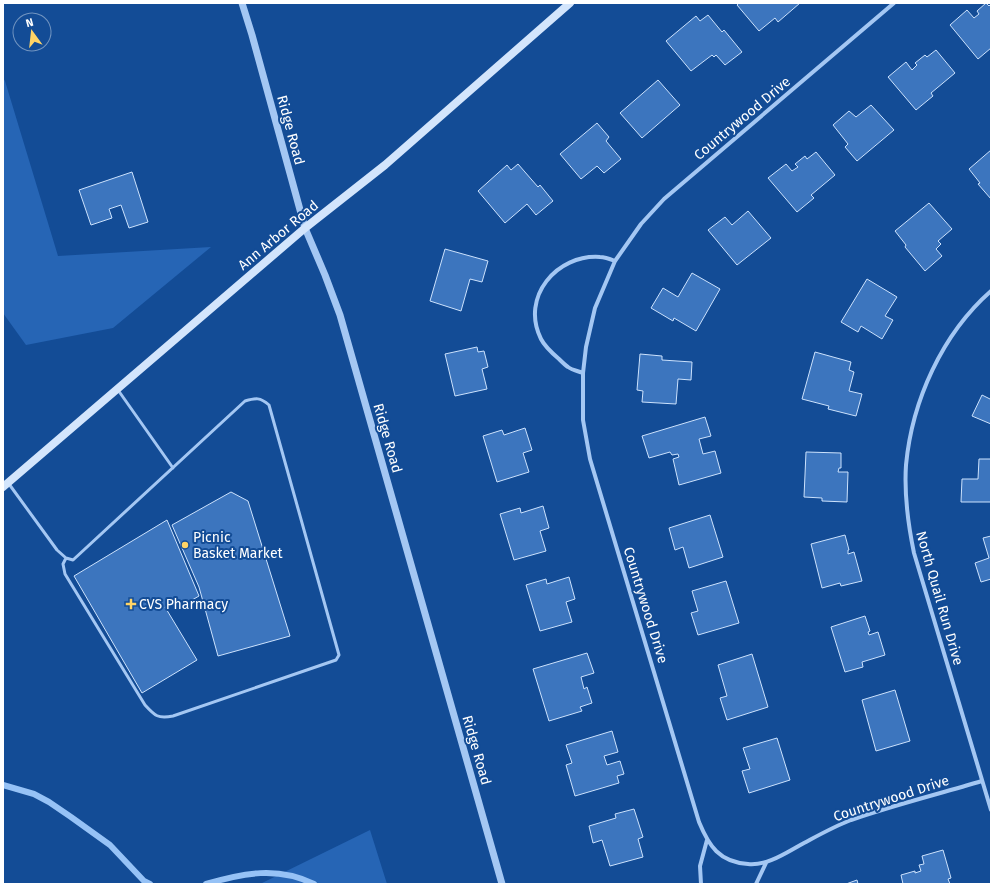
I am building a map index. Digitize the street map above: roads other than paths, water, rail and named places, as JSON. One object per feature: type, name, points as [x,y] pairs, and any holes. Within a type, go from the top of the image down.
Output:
[{"type":"main road","name":"Ann Arbor Road","points":[[6,485],[305,228],[385,165],[570,3]]},
{"type":"street","name":"Ridge Road","points":[[242,3],[305,228],[340,315],[502,884]]},
{"type":"street","name":"Countrywood Drive","points":[[894,3],[664,199],[641,224],[615,261],[595,308],[586,347],[583,373],[583,420],[590,459],[699,822],[707,840],[721,855],[738,863],[750,865],[766,863],[850,820],[982,781]]},
{"type":"street","points":[[583,373],[568,367],[549,351],[541,340],[536,327],[535,313],[537,298],[551,274],[562,266],[588,257],[601,257],[615,261]]},
{"type":"street","name":"North Quail Run Drive","points":[[991,291],[950,338],[934,366],[916,414],[906,466],[906,498],[909,530],[914,553],[991,810]]},
{"type":"street","points":[[701,884],[700,866],[707,840]]},
{"type":"street","points":[[756,884],[766,863]]},
{"type":"lane","points":[[118,390],[173,468]]},
{"type":"lane","points":[[6,485],[57,550],[66,558],[73,560],[245,401],[255,398],[262,399],[269,405],[339,655],[336,660],[180,714],[163,718],[153,714],[145,705],[65,574],[63,564],[66,558]]},
{"type":"waterway","points":[[3,785],[34,794],[49,802],[110,845],[144,881],[150,884]]},
{"type":"waterway","points":[[206,884],[247,874],[260,873],[287,875],[301,878],[314,884]]},
{"type":"place","name":"Picnic Basket Market","points":[[185,545]]},
{"type":"place","name":"CVS Pharmacy","points":[[131,604]]}]
